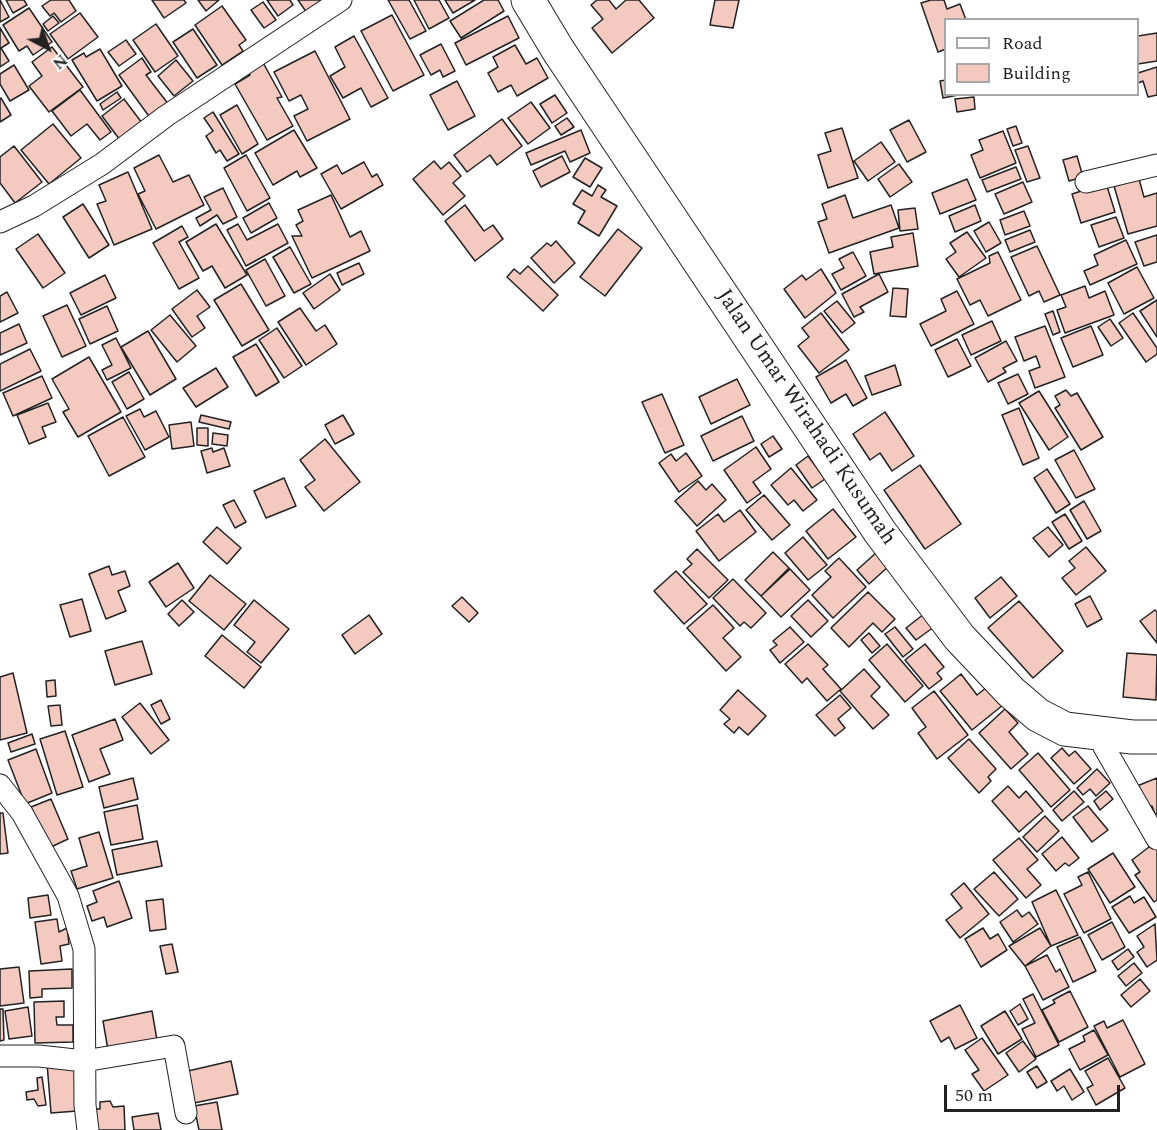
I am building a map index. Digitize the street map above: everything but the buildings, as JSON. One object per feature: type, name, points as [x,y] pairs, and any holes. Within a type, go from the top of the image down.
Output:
[{"type":"main road","name":"Jalan Umar Wirahadi Kusumah","points":[[528,0],[578,80],[873,522],[959,637],[1011,692],[1038,715],[1065,729],[1099,734],[1157,737]]},
{"type":"street","points":[[0,222],[34,206],[102,164],[166,116],[341,0]]},
{"type":"street","points":[[1086,182],[1157,165]]},
{"type":"street","points":[[1099,734],[1104,747],[1157,839]]},
{"type":"street","points":[[0,785],[22,813],[68,896],[84,949],[84,1061],[88,1130]]},
{"type":"street","points":[[0,1056],[39,1056],[84,1061],[174,1046],[186,1113]]}]
